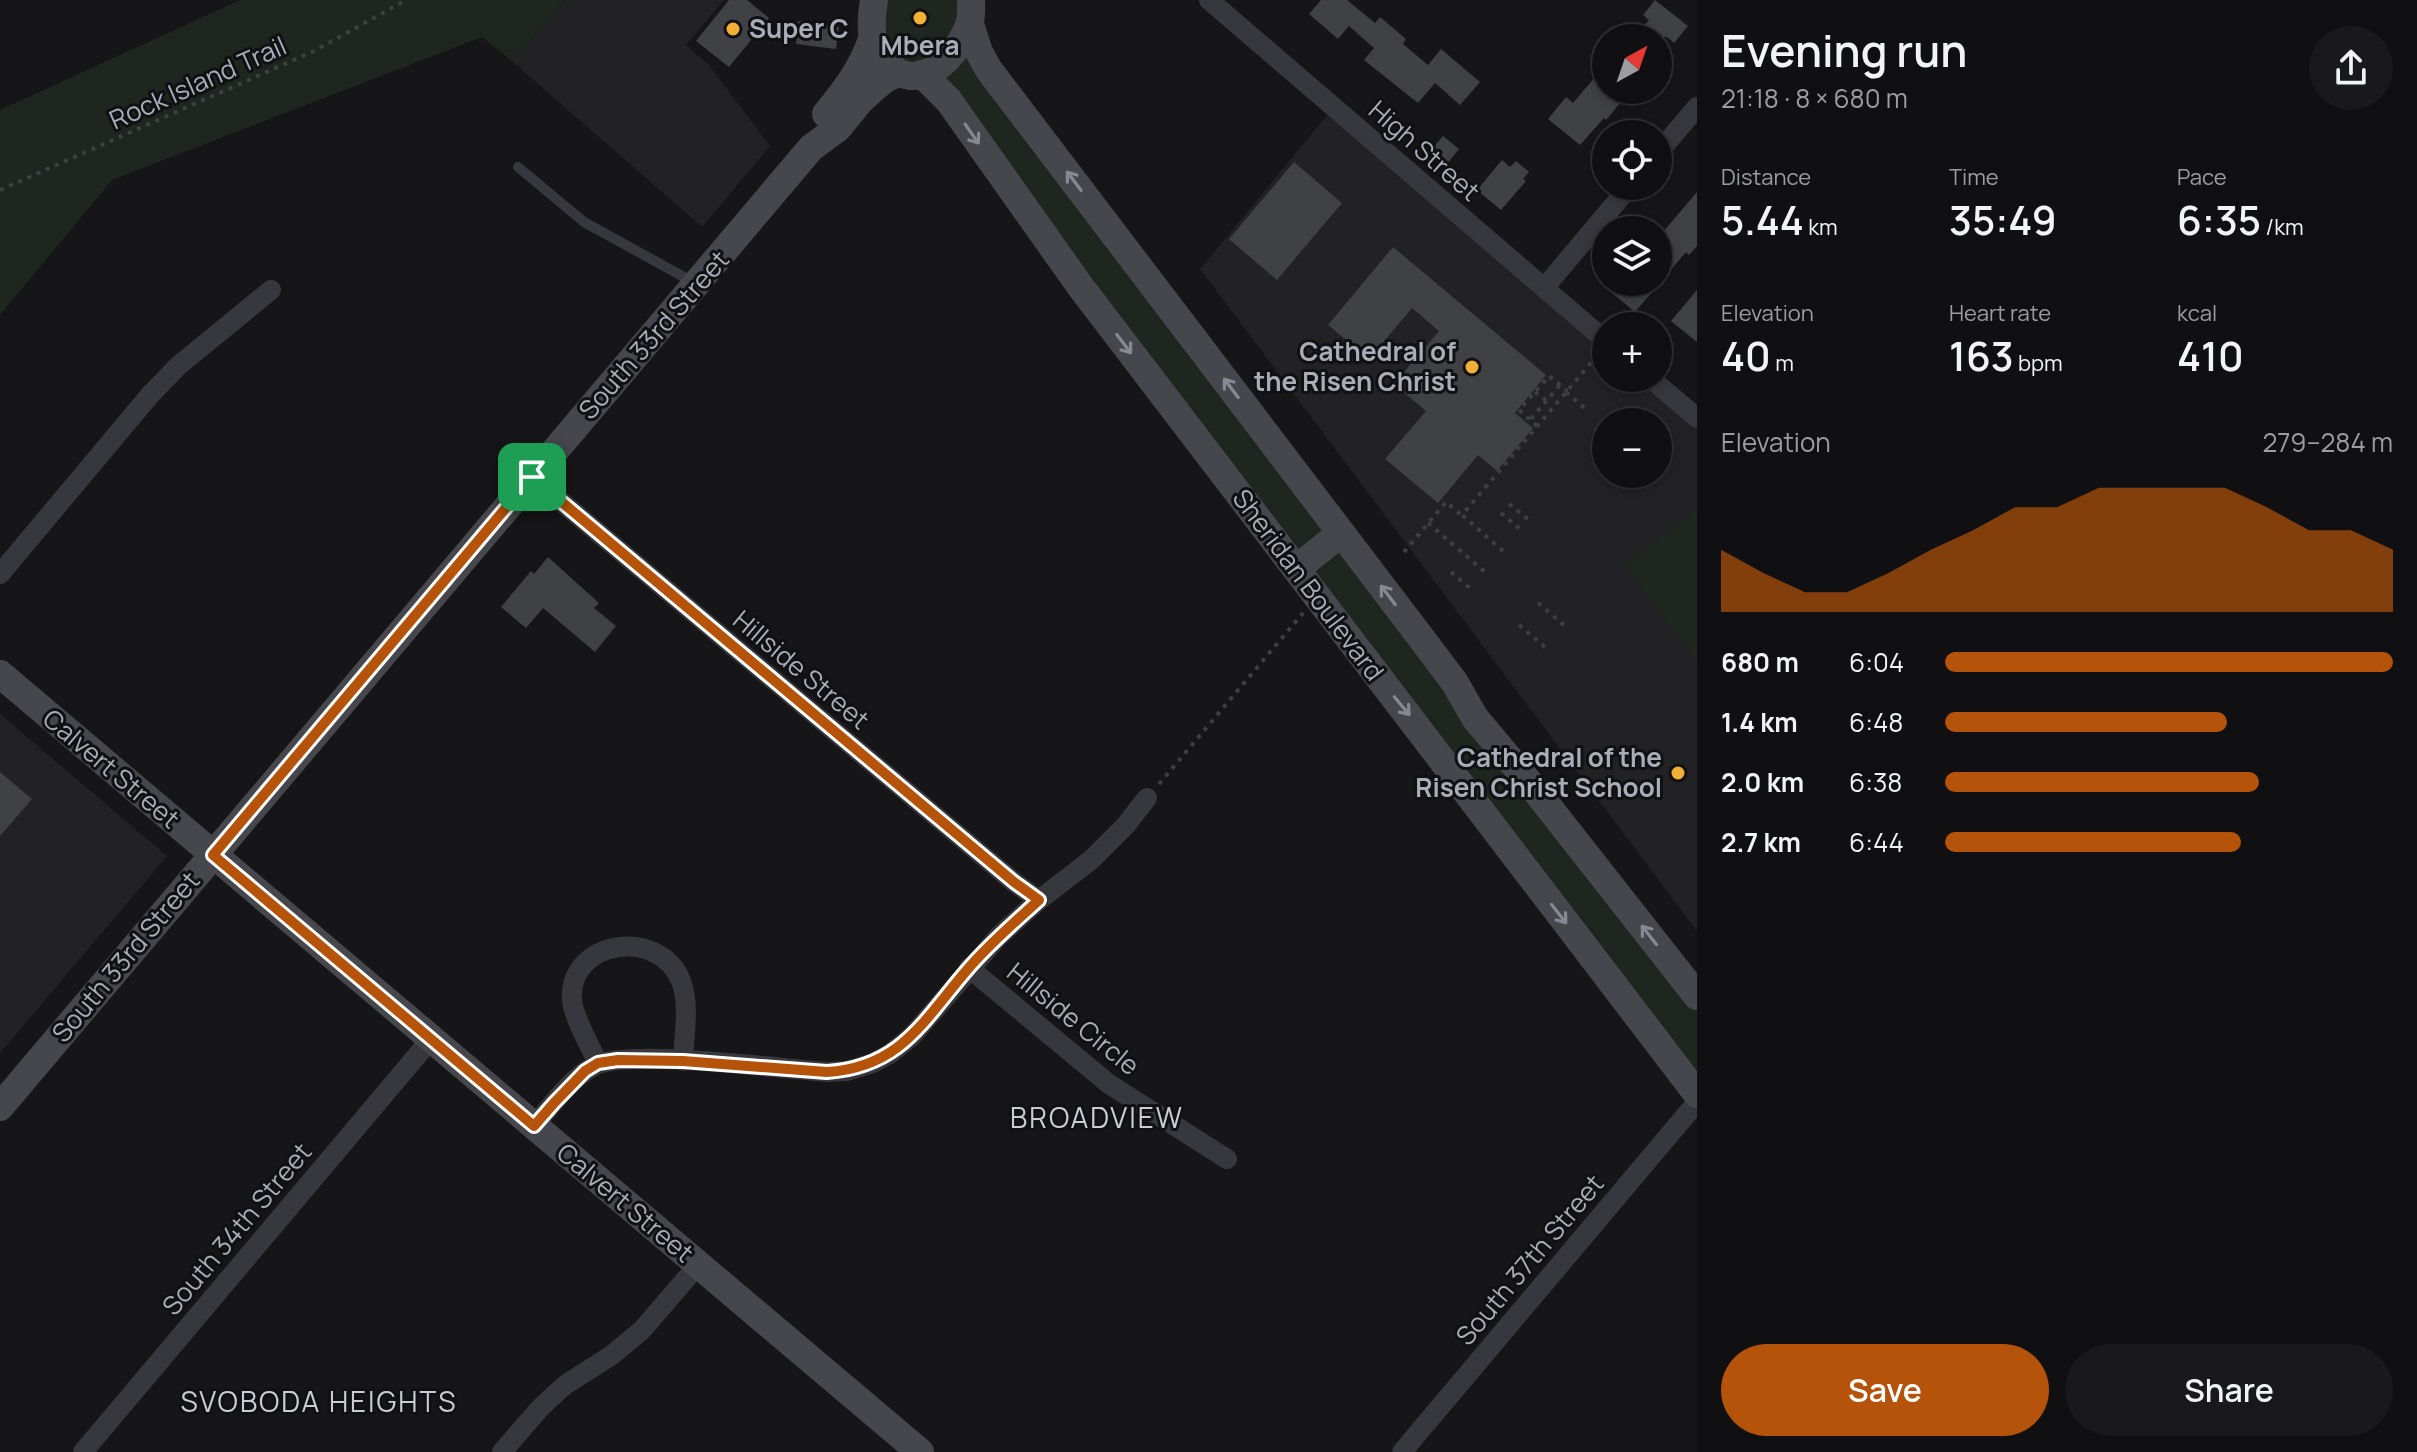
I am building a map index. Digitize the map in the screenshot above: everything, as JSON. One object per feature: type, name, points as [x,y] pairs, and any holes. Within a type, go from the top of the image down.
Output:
[{"type":"main road","points":[[872,39],[874,0]]},
{"type":"main road","points":[[970,12],[979,52],[989,70],[1455,683],[1475,718],[1697,996]]},
{"type":"main road","name":"South 33rd Street","points":[[0,1107],[811,148],[838,128],[860,101],[885,79],[939,66],[951,54],[970,12]]},
{"type":"main road","name":"Sheridan Boulevard","points":[[872,39],[878,55],[937,88],[962,119],[1080,286],[1697,1094]]},
{"type":"main road","name":"South 33rd Street","points":[[811,148],[825,116],[865,60],[872,39]]},
{"type":"main road","points":[[1296,569],[1341,533]]},
{"type":"main road","name":"Calvert Street","points":[[0,674],[920,1452]]},
{"type":"street","name":"High Street","points":[[1209,0],[1544,288],[1592,339]]},
{"type":"street","points":[[1672,136],[1697,107]]},
{"type":"street","points":[[1544,288],[1618,200]]},
{"type":"street","points":[[0,574],[150,395],[178,366],[271,290]]},
{"type":"street","points":[[1666,392],[1697,418]]},
{"type":"street","name":"Hillside Street","points":[[532,477],[1039,900]]},
{"type":"street","points":[[534,1126],[573,1082],[598,1063],[618,1060],[683,1061],[827,1072],[847,1071],[873,1063],[912,1036],[998,937],[1091,860],[1126,825],[1147,798]]},
{"type":"street","points":[[598,1063],[572,1001],[575,980],[584,963],[595,955],[627,945],[659,955],[680,979],[685,999],[683,1061]]},
{"type":"street","name":"Hillside Circle","points":[[969,968],[1109,1084],[1227,1159]]},
{"type":"street","name":"South 34th Street","points":[[83,1452],[431,1039]]},
{"type":"street","name":"South 37th Street","points":[[1402,1452],[1697,1102]]},
{"type":"street","points":[[502,1452],[541,1407],[565,1385],[612,1355],[642,1330],[698,1265]]},
{"type":"lane","points":[[518,167],[584,222],[698,285]]},
{"type":"path","name":"Rock Island Trail","points":[[0,190],[314,51],[406,0]]},
{"type":"path","points":[[1462,515],[1592,360]]},
{"type":"path","points":[[1537,426],[1519,410],[1549,376],[1588,411]]},
{"type":"path","points":[[1530,420],[1560,385]]},
{"type":"path","points":[[1535,392],[1547,401]]},
{"type":"path","points":[[1404,552],[1446,502],[1503,551]]},
{"type":"path","points":[[1509,504],[1529,520]]},
{"type":"path","points":[[1501,513],[1521,530]]},
{"type":"path","points":[[1428,523],[1485,572]]},
{"type":"path","points":[[1451,572],[1471,589]]},
{"type":"path","points":[[1538,603],[1564,625]]},
{"type":"path","points":[[1519,625],[1545,647]]},
{"type":"path","points":[[1147,798],[1289,630]]},
{"type":"shaded area","points":[[240,0],[565,0],[513,62],[482,37],[112,180],[0,315],[0,110]]},
{"type":"shaded area","points":[[565,0],[724,0],[686,45],[709,65],[770,146],[702,227],[513,62]]},
{"type":"shaded area","points":[[874,0],[971,0],[970,24],[1697,996],[1697,1094],[962,119],[911,76],[871,19]]},
{"type":"shaded area","points":[[1334,107],[1592,329],[1592,392],[1666,392],[1697,418],[1697,931],[1200,269]]},
{"type":"shaded area","points":[[1697,510],[1697,662],[1624,565]]},
{"type":"shaded area","points":[[0,714],[167,856],[0,1053]]},
{"type":"building","name":"Super C","points":[[729,0],[747,0],[769,18],[729,67],[696,41]]},
{"type":"building","points":[[1321,0],[1347,0],[1375,23],[1380,17],[1406,39],[1403,44],[1428,65],[1441,49],[1480,82],[1460,105],[1435,83],[1418,103],[1364,60],[1374,48],[1349,26],[1338,39],[1309,14]]},
{"type":"building","points":[[1655,0],[1688,26],[1674,43],[1672,24],[1645,24],[1649,20],[1643,15]]},
{"type":"building","points":[[798,21],[839,27],[836,49],[796,44]]},
{"type":"building","points":[[1592,81],[1592,104],[1619,104],[1606,120],[1592,120],[1592,132],[1580,145],[1548,119],[1566,97],[1573,103]]},
{"type":"building","points":[[1443,136],[1459,149],[1446,165],[1430,151]]},
{"type":"building","points":[[1502,160],[1510,167],[1516,161],[1529,172],[1523,179],[1526,181],[1501,210],[1477,190]]},
{"type":"building","points":[[1294,162],[1342,203],[1277,280],[1229,239]]},
{"type":"building","points":[[1697,192],[1697,246],[1689,255],[1686,252],[1672,268],[1672,221]]},
{"type":"building","name":"Cathedral of the Risen Christ","points":[[1393,247],[1546,375],[1515,413],[1533,428],[1497,471],[1478,455],[1438,503],[1385,459],[1426,411],[1394,384],[1439,331],[1412,308],[1369,359],[1328,325]]},
{"type":"building","points":[[1697,290],[1697,342],[1672,320]]},
{"type":"building","points":[[1616,296],[1649,296],[1635,312]]},
{"type":"building","points":[[548,557],[599,603],[594,608],[616,626],[595,652],[543,608],[526,628],[501,607],[531,571],[534,574]]},
{"type":"building","points":[[0,772],[32,799],[0,836]]},
{"type":"place","name":"Mbera","points":[[920,18]]},
{"type":"place","name":"Super C","points":[[733,29]]},
{"type":"place","name":"Cathedral of the Risen Christ","points":[[1472,367]]},
{"type":"place","name":"Cathedral of the Risen Christ School","points":[[1678,773]]},
{"type":"district","name":"BROADVIEW","points":[[1097,1118]]},
{"type":"district","name":"SVOBODA HEIGHTS","points":[[319,1402]]},
{"type":"route","points":[[532,477],[1039,900],[998,937],[912,1036],[891,1053],[873,1063],[847,1071],[827,1072],[642,1059],[598,1063],[573,1082],[534,1126],[213,855],[532,477]]}]
